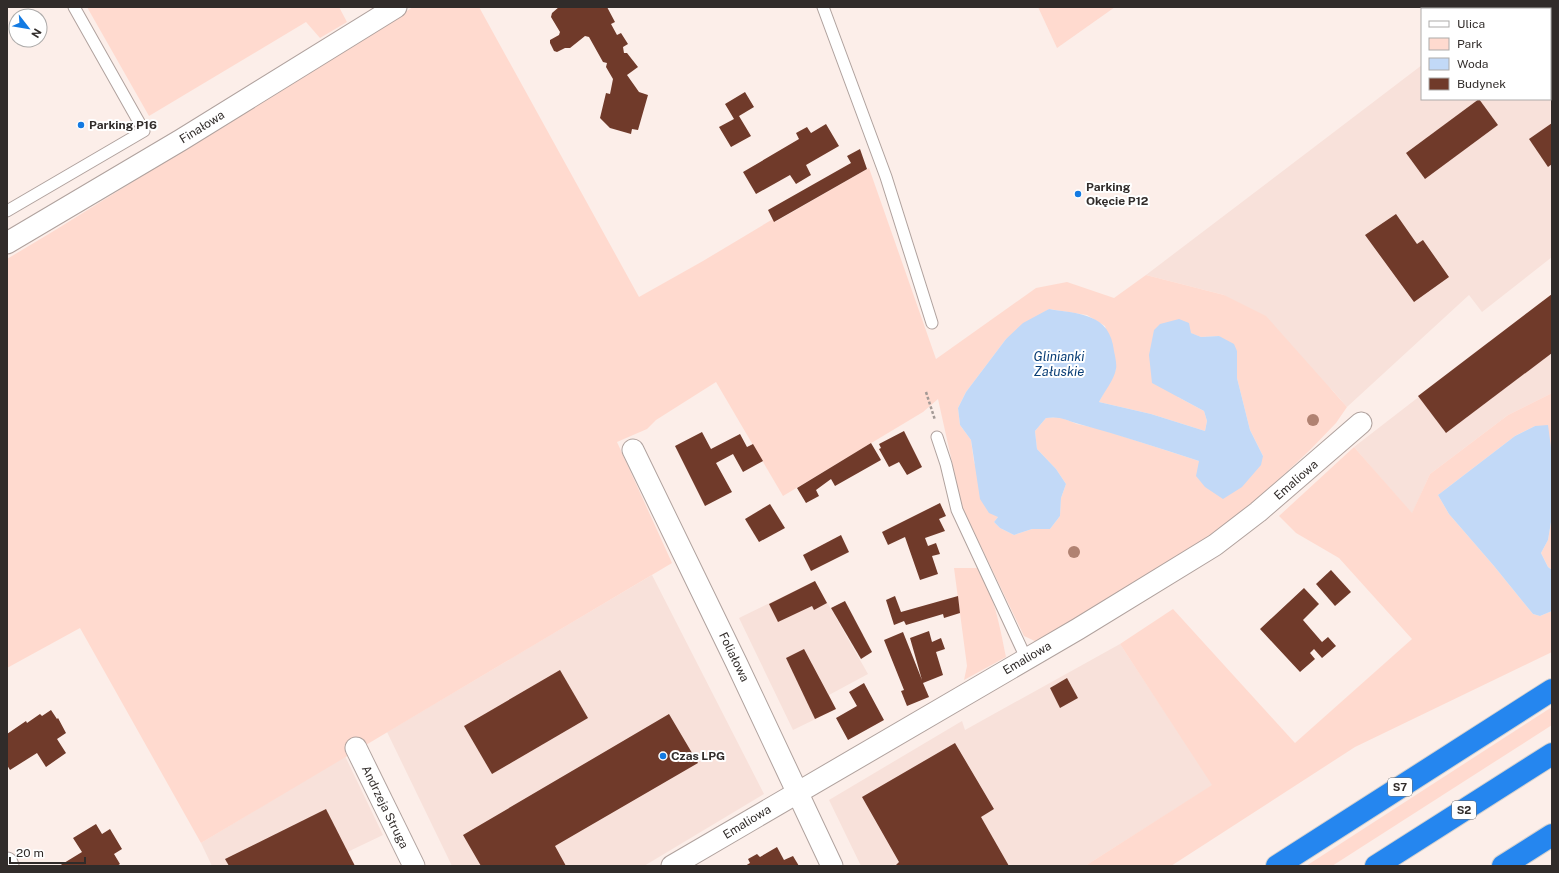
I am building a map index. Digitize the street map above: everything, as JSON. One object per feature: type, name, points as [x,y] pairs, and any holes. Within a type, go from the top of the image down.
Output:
[{"type":"highway","name":"S7","points":[[1277,866],[1552,690]]},
{"type":"highway","name":"S2","points":[[1376,866],[1552,754]]},
{"type":"highway","points":[[1503,866],[1552,834]]},
{"type":"street","name":"Finałowa","points":[[7,243],[181,140],[396,7]]},
{"type":"street","name":"Emaliowa","points":[[672,866],[1078,629],[1215,545],[1258,512],[1361,423]]},
{"type":"street","name":"Foliałowa","points":[[633,450],[798,792],[832,866]]},
{"type":"street","name":"Andrzeja Struga","points":[[356,748],[414,866]]},
{"type":"lane","points":[[7,211],[144,130],[74,7]]},
{"type":"lane","points":[[824,7],[886,177],[932,323]]},
{"type":"lane","points":[[937,437],[946,464],[957,510],[964,529],[1026,658]]},
{"type":"path","points":[[926,392],[934,414],[937,437]]},
{"type":"shaded area","points":[[1421,66],[1421,100],[1551,100],[1551,81],[1552,82],[1552,257],[1482,312],[1469,295],[1347,407],[1333,391],[1224,295],[1146,275]]},
{"type":"shaded area","points":[[1552,294],[1552,393],[1508,415],[1430,474],[1412,514],[1354,447]]},
{"type":"shaded area","points":[[652,575],[764,794],[644,866],[452,866],[387,732]]},
{"type":"shaded area","points":[[815,581],[868,674],[829,695],[836,709],[793,730],[739,618]]},
{"type":"shaded area","points":[[1120,644],[1213,785],[1085,866],[861,866],[829,800],[962,721],[965,730]]},
{"type":"shaded area","points":[[345,756],[383,835],[318,866],[212,866],[201,843]]},
{"type":"green space","points":[[87,7],[339,7],[347,22],[320,38],[306,22],[149,116]]},
{"type":"green space","points":[[413,7],[479,7],[639,297],[773,219],[775,222],[869,168],[936,359],[1036,288],[1067,282],[1114,298],[1146,275],[1224,295],[1266,316],[1347,407],[1336,423],[1310,450],[1248,508],[1209,540],[1037,642],[1024,636],[962,507],[938,399],[923,412],[783,496],[716,382],[656,420],[647,429],[617,442],[672,563],[201,843],[80,628],[7,668],[7,259]],"holes":[[[1049,309],[1087,315],[1105,326],[1116,369],[1099,402],[1151,414],[1205,431],[1207,421],[1204,411],[1178,397],[1190,333],[1201,337],[1219,336],[1237,351],[1237,378],[1250,430],[1263,456],[1199,461],[1100,429],[1077,424],[1060,417],[1046,418],[1035,431],[1037,449],[1056,469],[1066,484],[1061,498],[1060,516],[1050,529],[1032,529],[1014,535],[1000,528],[994,522],[998,517],[974,462],[971,440],[960,425],[958,408],[966,392],[1006,339]]]},
{"type":"green space","points":[[1038,7],[1115,7],[1057,48]]},
{"type":"green space","points":[[1552,393],[1552,455],[1535,426],[1515,436],[1438,495],[1449,514],[1533,614],[1540,616],[1552,611],[1552,652],[1355,747],[1171,866],[1085,866],[1212,785],[1120,644],[1173,609],[1295,743],[1412,639],[1339,558],[1296,533],[1279,516],[1354,447],[1412,513],[1430,474],[1508,415]]},
{"type":"green space","points":[[1552,516],[1552,570],[1548,567],[1541,553],[1548,540]]},
{"type":"green space","points":[[954,568],[978,568],[984,578],[999,623],[1006,657],[964,680],[967,666]]},
{"type":"green space","points":[[1552,707],[1552,725],[1332,866],[1306,866]]},
{"type":"water","name":"Glinianki Załuskie","points":[[1049,309],[1082,314],[1100,322],[1111,338],[1115,358],[1115,373],[1099,402],[1151,414],[1205,431],[1207,421],[1204,411],[1152,383],[1149,355],[1154,330],[1160,324],[1179,319],[1189,323],[1191,333],[1201,337],[1219,336],[1234,344],[1237,351],[1237,378],[1250,430],[1263,456],[1261,465],[1242,487],[1223,499],[1205,487],[1196,476],[1199,461],[1063,419],[1046,418],[1035,431],[1037,449],[1056,469],[1066,484],[1061,498],[1060,516],[1050,529],[1032,529],[1014,535],[1000,528],[994,522],[998,517],[989,513],[980,499],[971,440],[960,425],[958,408],[966,392],[1006,339],[1023,323]]},
{"type":"water","points":[[1548,425],[1552,455],[1552,516],[1548,540],[1541,553],[1548,567],[1552,570],[1552,611],[1540,616],[1533,614],[1449,514],[1438,495],[1515,436],[1535,426]]},
{"type":"building","points":[[559,7],[607,7],[615,22],[611,24],[617,35],[621,33],[628,44],[623,47],[624,53],[627,53],[638,67],[627,75],[639,92],[648,95],[638,130],[632,129],[631,134],[610,128],[600,118],[606,93],[610,94],[613,79],[606,67],[607,63],[603,62],[589,37],[585,36],[570,48],[565,48],[557,52],[554,51],[550,40],[559,35],[560,32],[551,17],[552,13]]},
{"type":"building","points":[[745,92],[754,107],[739,116],[751,136],[731,147],[719,127],[734,119],[725,104]]},
{"type":"building","points":[[1478,100],[1480,100],[1498,125],[1425,179],[1406,153]]},
{"type":"building","points":[[1552,123],[1552,164],[1548,167],[1529,139]]},
{"type":"building","points":[[826,124],[839,146],[806,165],[811,175],[796,184],[790,175],[756,194],[743,172],[799,139],[796,133],[807,127],[811,133]]},
{"type":"building","points":[[860,149],[867,169],[774,222],[768,210],[851,163],[847,156]]},
{"type":"building","points":[[1396,214],[1417,244],[1423,240],[1449,277],[1414,302],[1365,235]]},
{"type":"building","points":[[1552,294],[1552,353],[1446,433],[1418,396]]},
{"type":"building","points":[[904,431],[922,467],[907,475],[899,462],[889,467],[879,449],[881,448],[879,444]]},
{"type":"building","points":[[702,432],[711,449],[740,434],[747,447],[753,444],[763,461],[743,472],[733,454],[716,463],[732,492],[705,506],[675,446]]},
{"type":"building","points":[[871,443],[881,460],[835,486],[831,479],[816,490],[819,496],[806,503],[797,488]]},
{"type":"building","points":[[940,503],[946,516],[939,519],[945,531],[925,538],[928,546],[936,543],[940,554],[932,556],[938,574],[920,580],[905,537],[888,545],[882,532]]},
{"type":"building","points":[[770,504],[785,528],[759,542],[745,519]]},
{"type":"building","points":[[841,535],[849,552],[811,571],[803,555]]},
{"type":"building","points":[[1331,570],[1351,592],[1335,606],[1316,584]]},
{"type":"building","points":[[815,581],[827,603],[814,610],[812,606],[778,622],[769,604]]},
{"type":"building","points":[[1304,588],[1319,604],[1303,620],[1322,642],[1328,637],[1336,646],[1322,658],[1314,649],[1310,653],[1315,659],[1300,672],[1260,629]]},
{"type":"building","points":[[895,596],[901,612],[958,596],[960,613],[944,618],[943,614],[906,625],[904,621],[894,625],[886,600]]},
{"type":"building","points":[[845,601],[872,652],[861,659],[831,608]]},
{"type":"building","points":[[929,631],[932,642],[941,638],[945,649],[936,652],[943,675],[923,683],[929,697],[907,706],[901,691],[904,690],[884,640],[903,632],[922,680],[910,638]]},
{"type":"building","points":[[804,649],[836,709],[815,719],[786,658]]},
{"type":"building","points":[[560,670],[588,718],[492,774],[464,726]]},
{"type":"building","points":[[1067,678],[1078,698],[1060,708],[1050,688]]},
{"type":"building","points":[[864,683],[884,720],[848,740],[836,718],[857,706],[849,692]]},
{"type":"building","points":[[51,710],[57,719],[58,718],[66,733],[57,739],[66,753],[46,767],[37,753],[10,770],[7,765],[7,734],[26,721],[27,723],[40,714],[42,716]]},
{"type":"building","points":[[669,714],[698,763],[555,846],[566,866],[481,866],[463,835]]},
{"type":"building","points":[[955,743],[994,809],[981,817],[1009,866],[895,866],[899,862],[862,797]]},
{"type":"building","points":[[326,809],[355,866],[229,866],[225,859]]},
{"type":"building","points":[[96,824],[102,834],[110,829],[122,849],[114,854],[120,864],[117,866],[59,866],[82,852],[73,838]]},
{"type":"building","points":[[777,847],[784,860],[793,856],[799,866],[745,866],[750,863],[748,859],[757,854],[760,857]]},
{"type":"place","name":"Parking P16","points":[[81,125]]},
{"type":"place","name":"Parking Okęcie P12","points":[[1078,194]]},
{"type":"place","name":"Czas LPG","points":[[663,756]]}]
